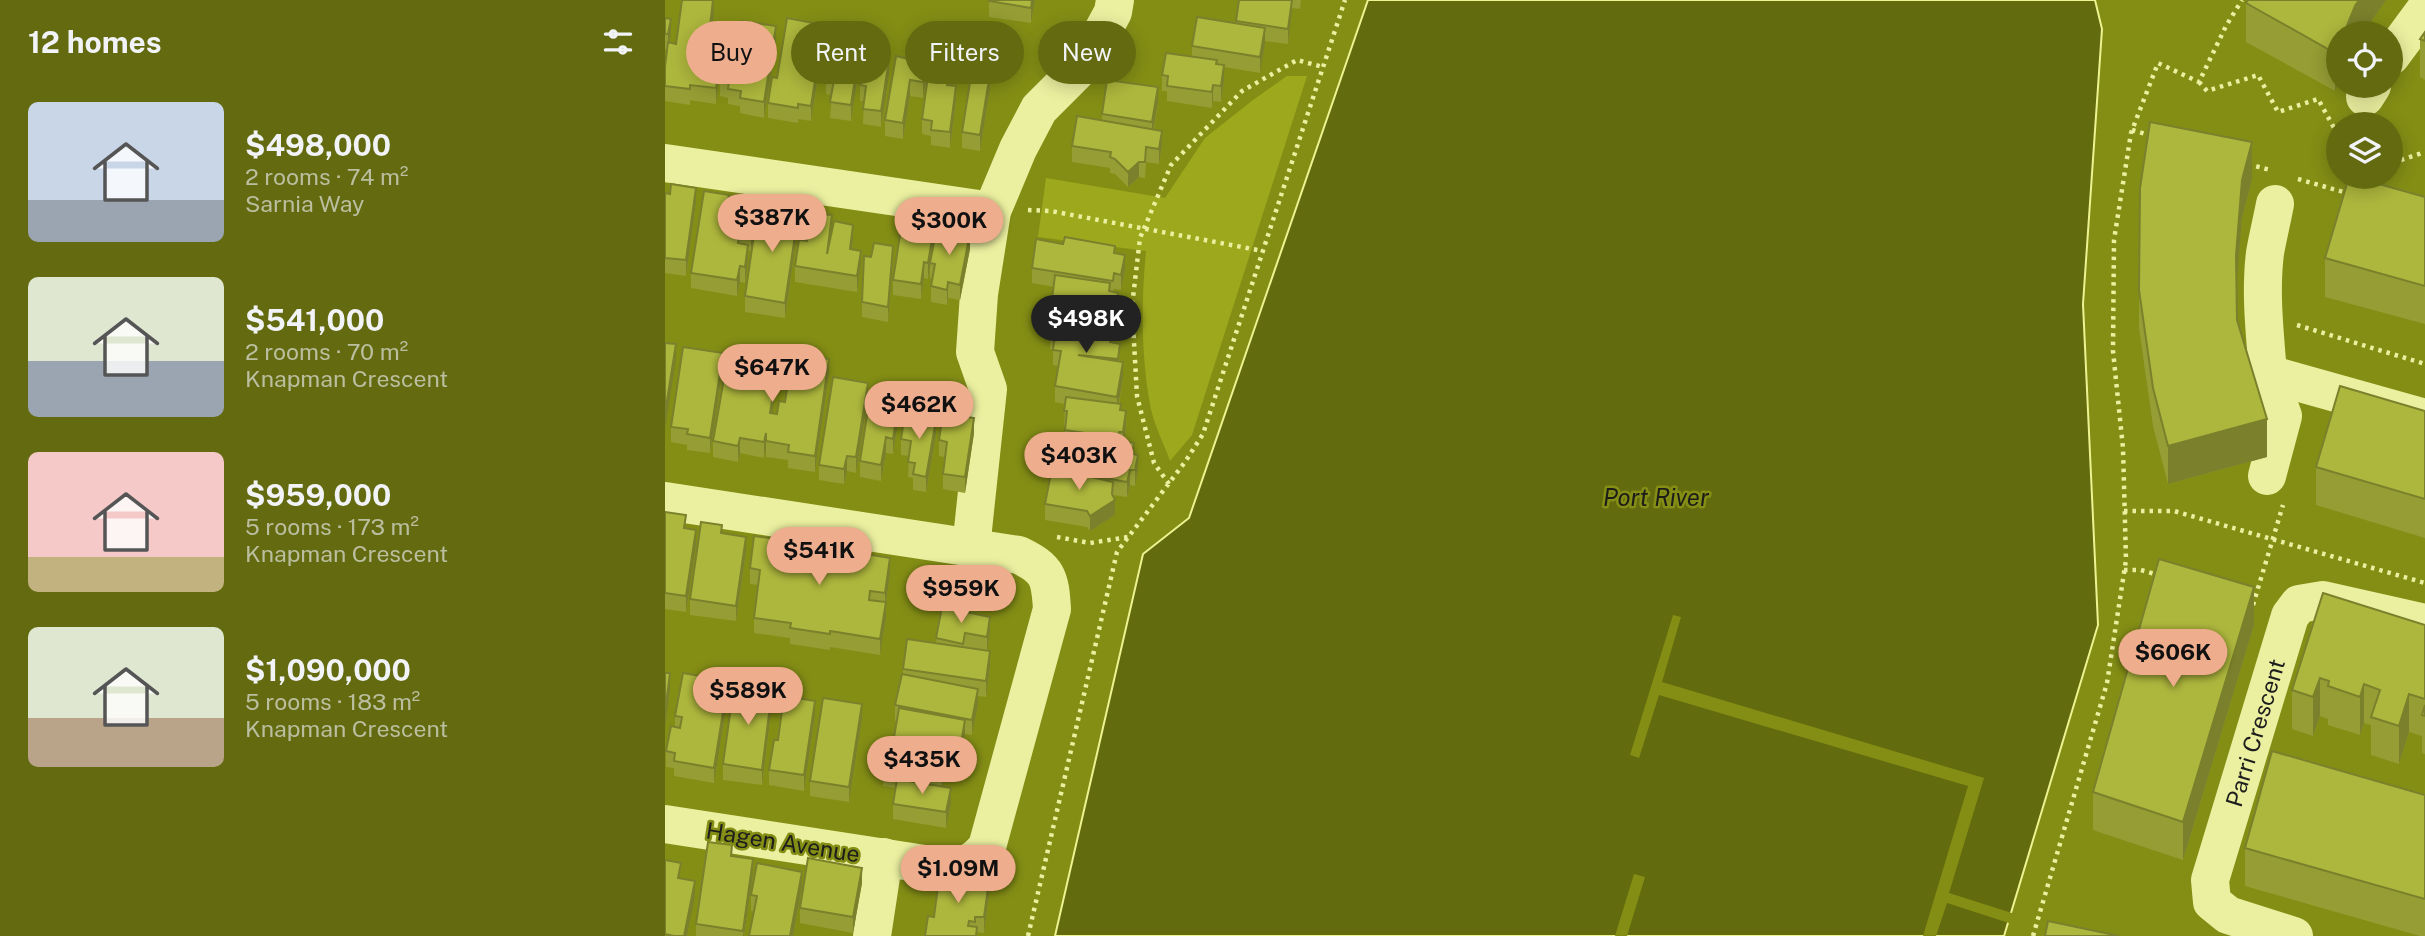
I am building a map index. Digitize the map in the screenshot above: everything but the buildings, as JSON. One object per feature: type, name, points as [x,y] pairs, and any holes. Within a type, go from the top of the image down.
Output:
[{"type":"street","points":[[665,501],[971,548],[988,389],[975,352],[979,294],[992,211],[1018,149],[1039,109],[1086,62],[1113,12],[1115,0]]},
{"type":"street","points":[[2403,40],[2425,10]]},
{"type":"street","points":[[665,163],[992,211]]},
{"type":"street","points":[[2275,204],[2266,252],[2263,315],[2268,374],[2283,416],[2276,489]]},
{"type":"street","points":[[2268,374],[2425,418]]},
{"type":"street","name":"Hagen Avenue","points":[[665,824],[943,867],[964,865],[976,860],[987,847],[1052,609],[1050,584],[1039,565],[1019,555],[971,548]]},
{"type":"street","name":"Parri Crescent","points":[[2294,936],[2228,915],[2212,902],[2210,880],[2262,764],[2290,616],[2299,604],[2323,600],[2425,623]]},
{"type":"street","points":[[872,936],[884,857]]},
{"type":"path","points":[[1028,936],[1117,552],[1203,434],[1345,0]]},
{"type":"path","points":[[2199,82],[2242,0]]},
{"type":"path","points":[[1169,484],[1154,463],[1137,396],[1132,306],[1143,229],[1171,165],[1242,90],[1297,60],[1323,67]]},
{"type":"path","points":[[2033,936],[2107,683],[2124,570],[2123,448],[2113,351],[2114,240],[2131,133],[2158,63],[2199,82],[2207,91],[2258,75],[2278,112],[2318,99],[2326,113]]},
{"type":"path","points":[[2403,159],[2425,152]]},
{"type":"path","points":[[992,211],[1042,210],[1263,251]]},
{"type":"path","points":[[2263,315],[2425,364]]},
{"type":"path","points":[[2253,605],[2274,540],[2276,489]]},
{"type":"path","points":[[2125,511],[2173,511],[2425,583]]},
{"type":"path","points":[[2124,570],[2141,570],[2166,578]]},
{"type":"path","points":[[2241,601],[2265,608]]},
{"type":"shaded area","points":[[1287,76],[1307,76],[1192,435],[1170,461],[1153,416],[1145,371],[1143,291],[1146,251],[1038,237],[1046,178],[1165,198],[1205,138]]},
{"type":"water","name":"Port River","points":[[1368,0],[2095,0],[2102,29],[2083,304],[2098,625],[2004,936],[1055,936],[1143,554],[1189,518]]},
{"type":"pier","points":[[1673,615],[1681,617],[1662,682],[1984,778],[1949,893],[2015,914],[2012,924],[1947,903],[1936,936],[1923,936],[1968,786],[1659,695],[1639,758],[1630,755]]},
{"type":"pier","points":[[1634,874],[1645,877],[1627,936],[1615,936]]}]
